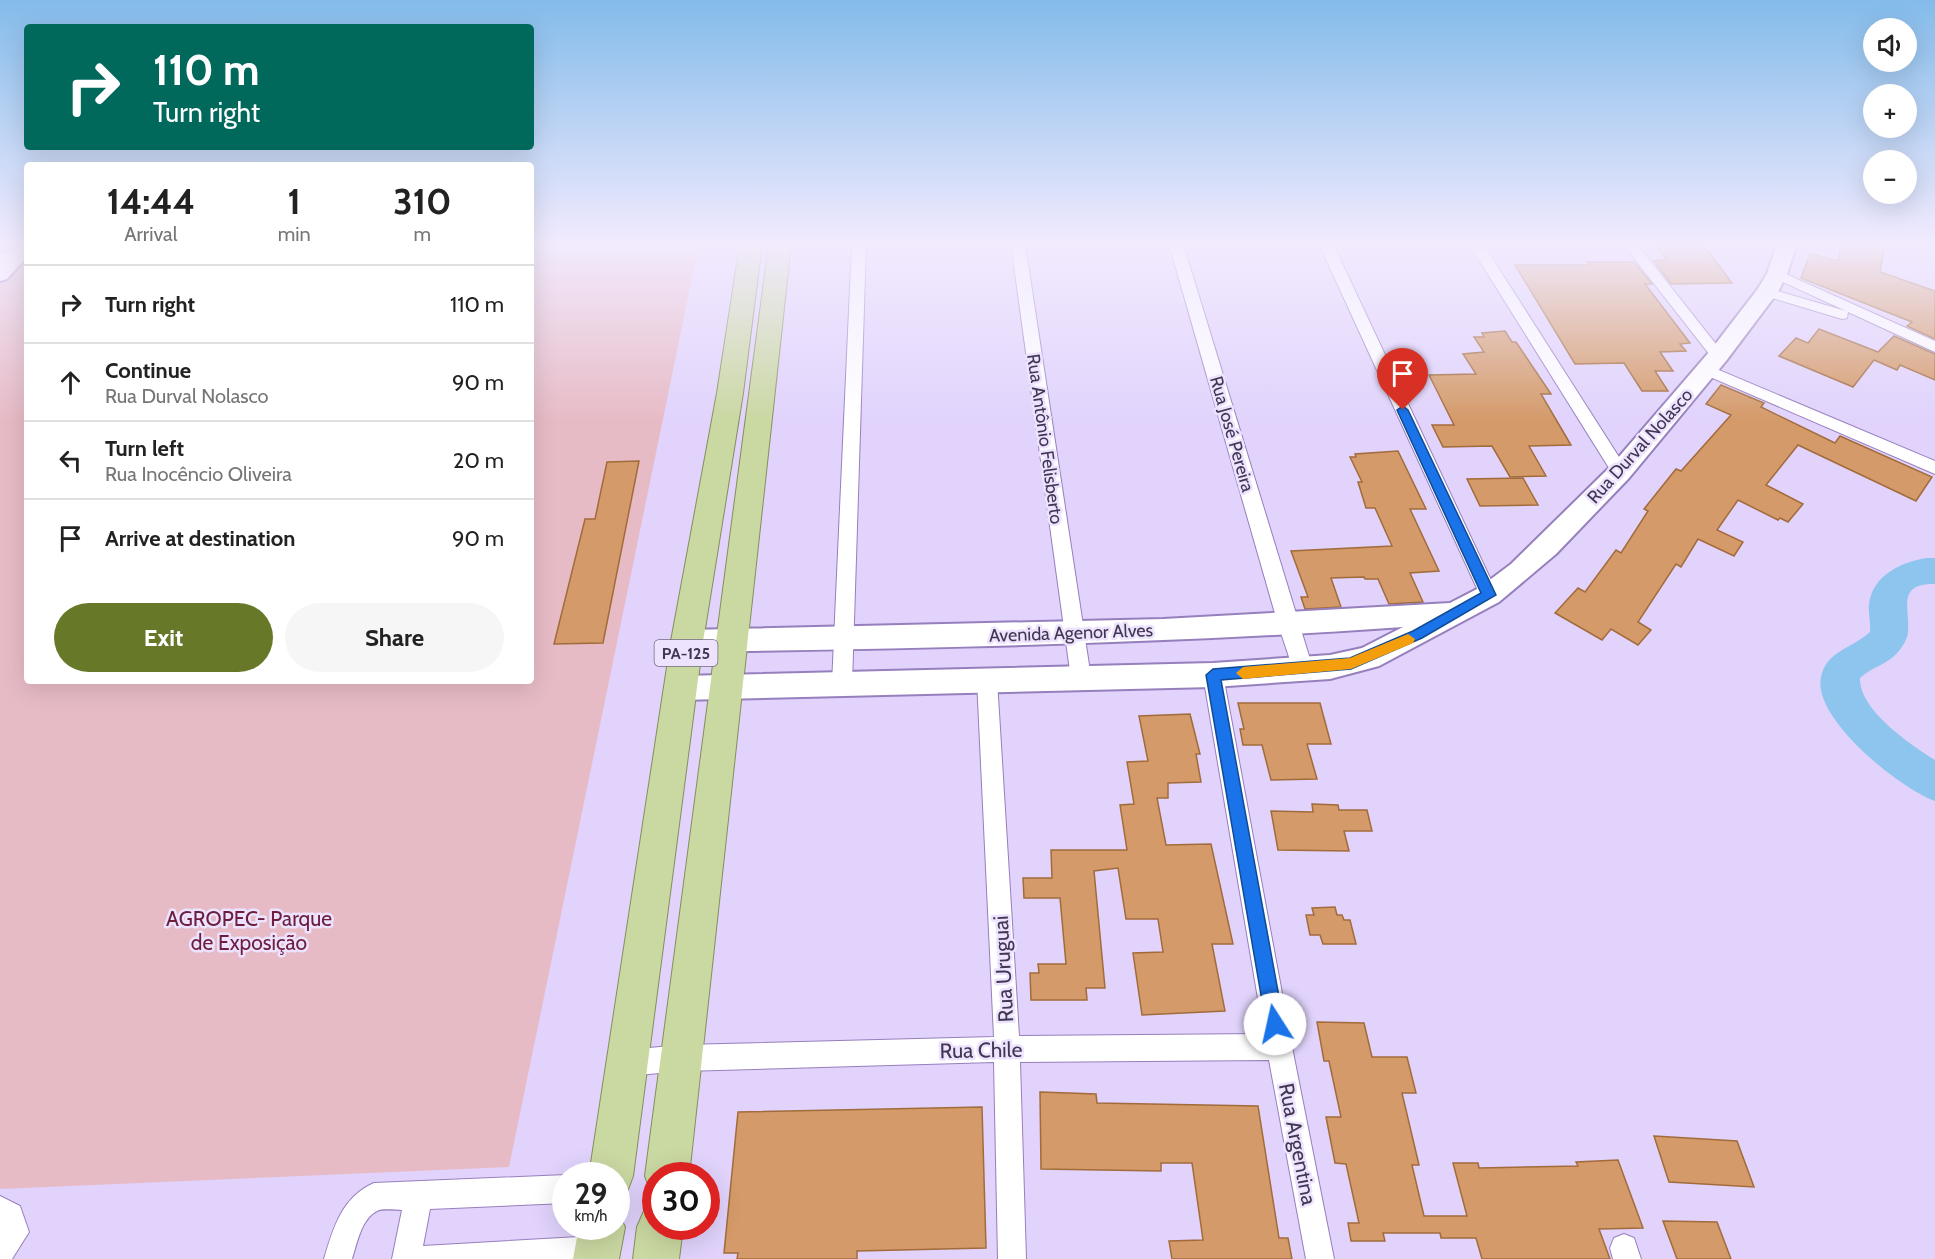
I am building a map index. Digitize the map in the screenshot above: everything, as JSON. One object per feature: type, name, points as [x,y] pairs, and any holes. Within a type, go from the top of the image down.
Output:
[{"type":"main road","name":"PA-125","points":[[613,1162],[687,641],[730,393],[755,303]]},
{"type":"main road","name":"PA-125","points":[[669,1162],[764,392],[761,303]]},
{"type":"main road","points":[[730,393],[764,392]]},
{"type":"main road","points":[[656,1259],[658,1240]]},
{"type":"street","points":[[843,684],[857,303]]},
{"type":"street","name":"Rua Antônio Felisberto","points":[[1026,303],[1072,633],[1081,678]]},
{"type":"street","name":"Rua José Pereira","points":[[1193,303],[1288,624],[1304,669]]},
{"type":"street","points":[[1353,303],[1489,595]]},
{"type":"street","points":[[1513,303],[1620,472]]},
{"type":"street","points":[[1671,303],[1713,363],[1935,468]]},
{"type":"street","name":"Rua Durval Nolasco","points":[[681,688],[1213,675],[1351,664],[1369,658],[1418,635],[1489,595],[1521,571],[1620,472],[1713,363],[1757,303]]},
{"type":"street","points":[[1824,303],[1935,347]]},
{"type":"street","points":[[1824,303],[1914,337]]},
{"type":"street","name":"Avenida Agenor Alves","points":[[687,641],[1072,633],[1288,624],[1454,613]]},
{"type":"street","name":"Rua Argentina","points":[[1213,675],[1279,1047],[1320,1259]]},
{"type":"street","name":"Rua Uruguai","points":[[987,680],[1007,1048],[1012,1259]]},
{"type":"street","name":"Rua Chile","points":[[626,1063],[683,1058],[1007,1048],[1279,1047]]},
{"type":"street","points":[[338,1259],[351,1220],[360,1205],[374,1197],[552,1189]]},
{"type":"street","points":[[405,1259],[419,1194]]},
{"type":"street","points":[[0,1210],[10,1216],[15,1232],[0,1251]]},
{"type":"street","points":[[426,1259],[598,1245]]},
{"type":"green space","name":"AGROPEC- Parque de Exposição","points":[[0,303],[24,303],[24,684],[534,684],[534,303],[687,303],[509,1167],[0,1189]]},
{"type":"building","points":[[1538,303],[1659,303],[1690,343],[1680,344],[1686,351],[1660,352],[1673,371],[1655,371],[1668,391],[1642,391],[1624,363],[1575,364]]},
{"type":"building","points":[[1863,303],[1935,303],[1935,339],[1907,326],[1912,322]]},
{"type":"building","points":[[1819,329],[1878,352],[1894,336],[1935,354],[1935,380],[1900,365],[1897,370],[1874,360],[1853,387],[1779,356],[1796,338],[1808,343]]},
{"type":"building","points":[[1505,331],[1512,342],[1516,342],[1551,394],[1541,394],[1571,445],[1529,446],[1546,476],[1510,477],[1492,446],[1443,447],[1432,425],[1454,425],[1429,375],[1476,374],[1463,354],[1484,352],[1474,337],[1484,337],[1482,333]]},
{"type":"building","points":[[1721,385],[1764,403],[1761,407],[1835,443],[1840,436],[1932,477],[1916,501],[1798,445],[1766,485],[1803,504],[1788,522],[1780,518],[1778,520],[1738,500],[1717,530],[1743,542],[1734,556],[1698,539],[1681,567],[1676,564],[1638,622],[1651,630],[1638,645],[1611,629],[1602,640],[1555,613],[1578,588],[1585,592],[1616,550],[1621,553],[1648,511],[1644,509],[1676,469],[1681,471],[1731,415],[1706,404]]},
{"type":"building","points":[[1398,451],[1426,509],[1410,509],[1439,571],[1410,573],[1423,602],[1389,604],[1378,579],[1331,578],[1341,607],[1305,609],[1301,597],[1308,597],[1291,551],[1392,546],[1375,508],[1366,508],[1358,482],[1362,482],[1350,457],[1356,457],[1355,454]]},
{"type":"building","points":[[639,461],[603,643],[554,644],[585,519],[595,519],[607,462]]},
{"type":"building","points":[[1523,478],[1538,505],[1480,506],[1467,479]]},
{"type":"building","points":[[1238,703],[1320,703],[1331,744],[1307,744],[1317,779],[1271,780],[1262,745],[1243,745],[1240,729],[1244,729]]},
{"type":"building","points":[[1190,714],[1200,754],[1196,754],[1201,782],[1168,783],[1168,798],[1157,798],[1166,845],[1211,844],[1233,944],[1212,944],[1225,1011],[1142,1015],[1133,953],[1163,952],[1158,919],[1126,919],[1118,868],[1094,871],[1105,988],[1086,988],[1087,1000],[1031,1000],[1030,973],[1039,973],[1038,964],[1066,964],[1060,898],[1024,898],[1023,878],[1052,878],[1051,850],[1127,850],[1120,805],[1134,804],[1127,762],[1148,761],[1139,716]]},
{"type":"building","points":[[1312,804],[1338,805],[1339,810],[1367,810],[1372,831],[1344,831],[1349,851],[1278,850],[1271,811],[1313,812]]},
{"type":"building","points":[[1335,907],[1337,915],[1342,915],[1344,920],[1350,920],[1356,944],[1323,944],[1320,935],[1310,935],[1306,915],[1314,915],[1312,908]]},
{"type":"building","points":[[1317,1022],[1364,1023],[1372,1057],[1407,1057],[1416,1093],[1402,1093],[1419,1165],[1412,1165],[1424,1216],[1467,1216],[1453,1163],[1478,1163],[1479,1168],[1578,1166],[1576,1162],[1618,1160],[1643,1228],[1599,1229],[1610,1259],[1482,1259],[1476,1238],[1441,1238],[1440,1233],[1383,1233],[1385,1241],[1351,1241],[1348,1223],[1359,1223],[1346,1164],[1335,1163],[1326,1117],[1341,1117],[1329,1061],[1324,1061]]},
{"type":"building","points":[[1040,1092],[1096,1094],[1097,1103],[1258,1106],[1279,1238],[1288,1238],[1292,1259],[1172,1259],[1169,1241],[1203,1240],[1192,1163],[1161,1163],[1161,1171],[1041,1169]]},
{"type":"building","points":[[982,1107],[986,1248],[857,1251],[857,1259],[737,1259],[738,1253],[724,1253],[738,1112]]},
{"type":"building","points":[[1654,1136],[1737,1141],[1754,1187],[1669,1182]]},
{"type":"building","points":[[1663,1221],[1717,1222],[1731,1259],[1677,1259]]},
{"type":"waterway","points":[[1935,571],[1918,572],[1902,580],[1896,586],[1888,601],[1890,630],[1888,637],[1876,649],[1851,663],[1840,676],[1840,686],[1847,703],[1862,723],[1893,755],[1935,783]]},
{"type":"slow traffic","points":[[1243,673],[1351,664],[1408,639]]},
{"type":"route","points":[[1275,1024],[1213,675],[1351,664],[1418,635],[1489,595],[1403,410]]}]
